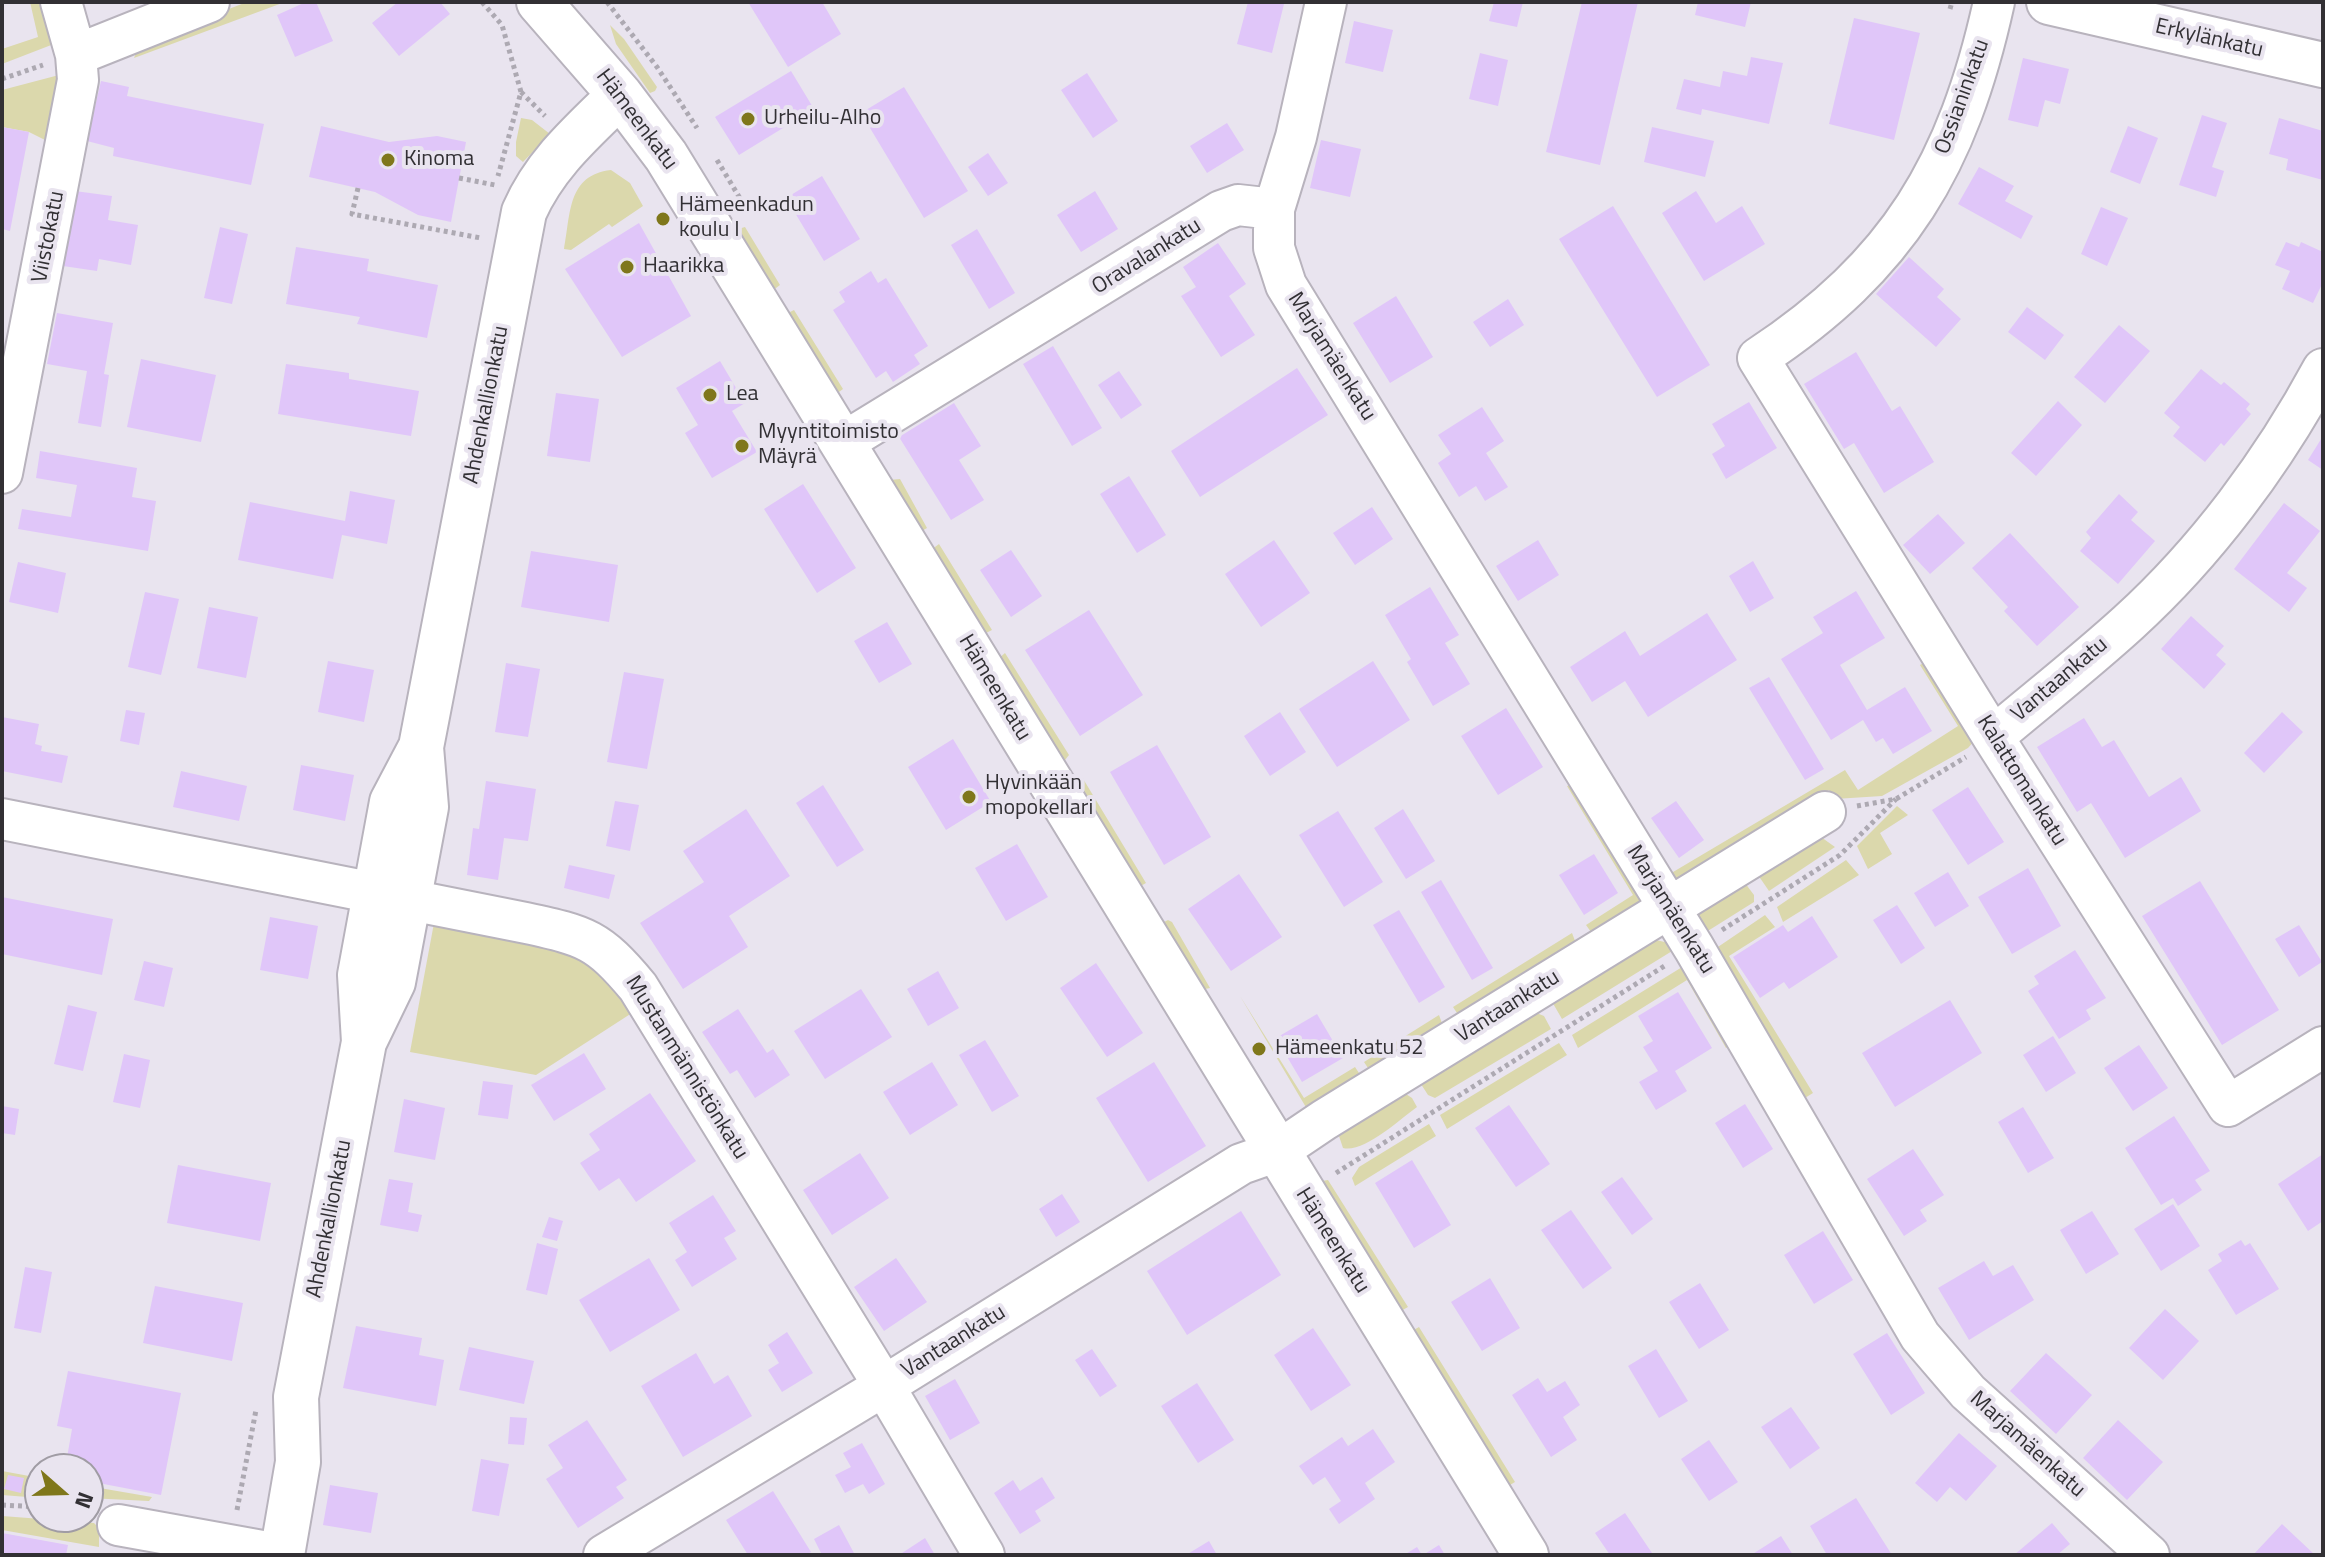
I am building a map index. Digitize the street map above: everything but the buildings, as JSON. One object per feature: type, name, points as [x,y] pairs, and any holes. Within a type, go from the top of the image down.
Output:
[{"type":"street","name":"Viistokatu","points":[[2,473],[71,129],[78,80],[76,55],[61,2]]},
{"type":"street","points":[[76,55],[209,2]]},
{"type":"street","points":[[1274,209],[1296,137],[1326,2]]},
{"type":"street","name":"Ossianinkatu","points":[[1758,358],[1803,328],[1843,294],[1881,255],[1922,197],[1954,137],[1977,74],[1994,2]]},
{"type":"street","name":"Erkylänkatu","points":[[2049,2],[2323,65]]},
{"type":"street","name":"Hämeenkatu","points":[[558,9],[666,156],[1526,1555]]},
{"type":"street","name":"Ahdenkallionkatu","points":[[270,1554],[268,1456],[296,1397],[364,1042],[393,982],[392,896],[426,807],[421,747],[524,212],[534,188],[549,165],[620,95]]},
{"type":"street","name":"Oravalankatu","points":[[844,442],[1221,211],[1238,205],[1274,209]]},
{"type":"street","name":"Marjamäenkatu","points":[[1274,209],[1274,248],[1286,285],[1694,948],[1920,1336],[1968,1392],[2149,1555]]},
{"type":"street","name":"Kalattomankatu","points":[[1758,358],[1993,737],[2228,1106],[2323,1047]]},
{"type":"street","name":"Vantaankatu","points":[[1993,737],[2128,623],[2204,544],[2279,443],[2323,369]]},
{"type":"street","name":"Vantaankatu","points":[[604,1555],[884,1386],[1241,1164],[1278,1151],[1825,812]]},
{"type":"street","name":"Mustanmännistönkatu","points":[[2,819],[574,933],[596,944],[614,958],[638,987],[884,1386],[984,1555]]},
{"type":"street","points":[[118,1525],[270,1554]]},
{"type":"path","points":[[459,178],[495,185]]},
{"type":"path","points":[[358,188],[352,214],[481,238]]},
{"type":"path","name":"Vantaankatu","points":[[1825,812],[1896,799],[1962,760],[1993,737]]},
{"type":"path","points":[[1335,1173],[1840,855],[1896,799]]},
{"type":"path","points":[[2,1505],[24,1506]]},
{"type":"shaded area","points":[[30,2],[43,2],[59,42],[2,64],[2,49],[38,37]]},
{"type":"shaded area","points":[[247,2],[285,2],[134,58],[140,43]]},
{"type":"shaded area","points":[[610,25],[624,39],[657,87],[655,91],[650,93],[616,44]]},
{"type":"shaded area","points":[[59,75],[51,143],[29,132],[2,127],[2,90]]},
{"type":"shaded area","points":[[521,118],[532,120],[550,134],[523,162],[516,156]]},
{"type":"shaded area","points":[[611,170],[630,183],[643,206],[571,250],[564,249],[570,210],[579,188],[597,173]]},
{"type":"shaded area","points":[[745,227],[780,285],[772,291],[735,230]]},
{"type":"shaded area","points":[[794,310],[843,389],[835,395],[786,314]]},
{"type":"shaded area","points":[[900,479],[927,528],[920,532],[889,480]]},
{"type":"shaded area","points":[[939,544],[992,630],[981,633],[931,550]]},
{"type":"shaded area","points":[[1005,653],[1069,755],[1065,760],[1060,762],[998,659]]},
{"type":"shaded area","points":[[1927,661],[1976,739],[1968,748],[1882,796],[1835,799],[1829,790],[1689,877],[1668,875],[1845,770],[1858,790],[1958,726],[1920,665]]},
{"type":"shaded area","points":[[1082,777],[1146,883],[1137,888],[1072,782]]},
{"type":"shaded area","points":[[1579,782],[1641,899],[1634,911],[1599,934],[1591,932],[1586,925],[1633,895],[1567,786]]},
{"type":"shaded area","points":[[1897,806],[1908,815],[1880,833],[1892,854],[1868,869],[1857,846]]},
{"type":"shaded area","points":[[1821,837],[1835,847],[1769,891],[1758,875]]},
{"type":"shaded area","points":[[1846,860],[1859,875],[1783,922],[1777,907]]},
{"type":"shaded area","points":[[1745,883],[1754,895],[1754,902],[1703,934],[1695,920],[1698,914]]},
{"type":"shaded area","points":[[1765,915],[1775,927],[1729,956],[1813,1093],[1800,1101],[1712,951]]},
{"type":"shaded area","points":[[1168,920],[1210,988],[1200,990],[1160,924]]},
{"type":"shaded area","points":[[434,923],[578,951],[635,1011],[536,1075],[410,1052]]},
{"type":"shaded area","points":[[1572,933],[1577,946],[1459,1016],[1453,1007]]},
{"type":"shaded area","points":[[1656,940],[1677,948],[1562,1019],[1551,1000]]},
{"type":"shaded area","points":[[1687,964],[1735,1042],[1726,1048],[1687,980],[1578,1048],[1572,1035]]},
{"type":"shaded area","points":[[1240,996],[1304,1098],[1355,1067],[1361,1076],[1307,1109]]},
{"type":"shaded area","points":[[1534,1012],[1544,1016],[1551,1029],[1435,1098],[1428,1095],[1419,1081]]},
{"type":"shaded area","points":[[1439,1015],[1443,1026],[1370,1071],[1364,1062]]},
{"type":"shaded area","points":[[1559,1043],[1567,1055],[1447,1129],[1440,1115]]},
{"type":"shaded area","points":[[1403,1092],[1412,1098],[1417,1107],[1371,1141],[1361,1146],[1343,1148],[1338,1133]]},
{"type":"shaded area","points":[[1429,1124],[1436,1136],[1355,1186],[1352,1178],[1359,1167]]},
{"type":"shaded area","points":[[1328,1180],[1408,1307],[1399,1312],[1322,1181]]},
{"type":"shaded area","points":[[1419,1327],[1515,1482],[1505,1488],[1410,1332]]},
{"type":"shaded area","points":[[2,1471],[24,1475],[24,1497],[2,1495]]},
{"type":"shaded area","points":[[104,1489],[152,1497],[149,1501],[104,1499]]},
{"type":"shaded area","points":[[2,1516],[24,1518],[24,1533],[99,1533],[99,1547],[2,1530]]},
{"type":"place","name":"Urheilu-Alho","points":[[748,119]]},
{"type":"place","name":"Kinoma","points":[[388,160]]},
{"type":"place","name":"Hämeenkadun koulu I","points":[[663,219]]},
{"type":"place","name":"Haarikka","points":[[627,267]]},
{"type":"place","name":"Lea","points":[[710,395]]},
{"type":"place","name":"Myyntitoimisto Mäyrä","points":[[742,446]]},
{"type":"place","name":"Hyvinkään mopokellari","points":[[969,797]]},
{"type":"place","name":"Hämeenkatu 52","points":[[1259,1049]]}]
